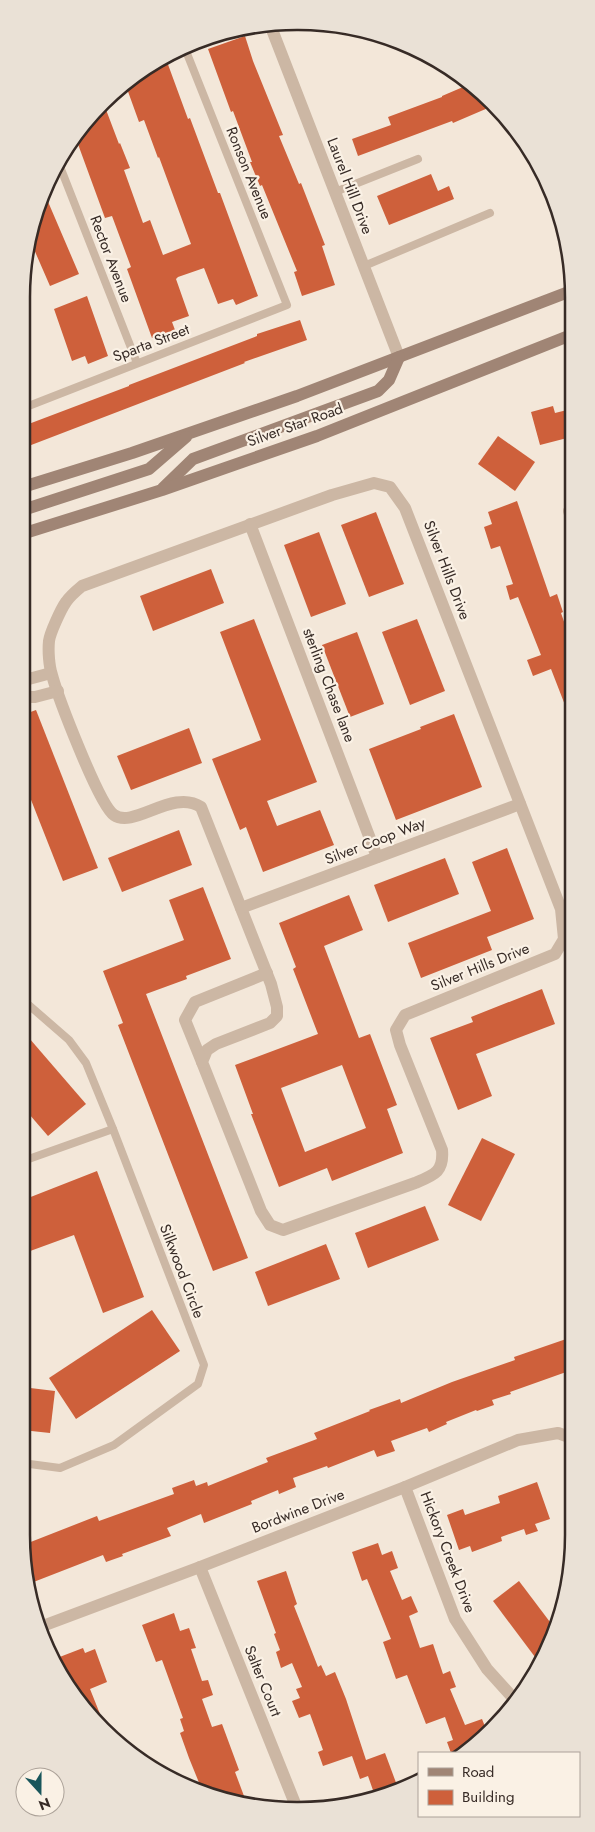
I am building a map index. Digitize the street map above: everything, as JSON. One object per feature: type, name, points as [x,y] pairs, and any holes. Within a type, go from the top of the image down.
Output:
[{"type":"main road","name":"Silver Star Road","points":[[30,485],[132,453],[297,396],[565,293]]},
{"type":"main road","name":"Silver Star Road","points":[[30,531],[162,490],[317,436],[565,337]]},
{"type":"main road","points":[[162,490],[193,458],[378,391],[389,380],[399,357]]},
{"type":"main road","points":[[30,508],[149,469],[192,432]]},
{"type":"street","name":"Laurel Hill Drive","points":[[273,31],[399,357]]},
{"type":"street","name":"Silver Hills Drive","points":[[374,484],[390,488],[405,508],[561,909],[564,939],[555,954],[405,1015],[396,1030],[400,1045],[442,1150],[442,1163],[439,1170],[431,1176],[283,1230],[270,1226],[261,1210],[202,1062],[207,1050],[216,1044],[270,1023],[277,1016],[277,1008],[267,973],[201,807],[193,802],[182,801],[124,819],[113,815],[105,804],[82,754],[51,673],[49,640],[65,604],[82,586],[332,495],[374,484]]},
{"type":"street","name":"sterling Chase lane","points":[[250,524],[376,857]]},
{"type":"street","points":[[30,679],[51,673]]},
{"type":"street","points":[[30,697],[58,691]]},
{"type":"street","name":"Silver Coop Way","points":[[241,908],[520,804]]},
{"type":"street","points":[[202,1062],[185,1020],[195,1002],[267,973]]},
{"type":"street","name":"Bordwine Drive","points":[[46,1625],[405,1487],[518,1440],[558,1433],[565,1436]]},
{"type":"street","name":"Hickory Creek Drive","points":[[405,1487],[455,1619],[487,1669],[511,1696]]},
{"type":"street","name":"Salter Court","points":[[200,1567],[294,1802]]},
{"type":"lane","name":"Ronson Avenue","points":[[187,54],[287,305]]},
{"type":"lane","points":[[335,192],[418,159]]},
{"type":"lane","name":"Rector Avenue","points":[[62,172],[137,364]]},
{"type":"lane","points":[[364,266],[490,213]]},
{"type":"lane","name":"Sparta Street","points":[[30,405],[287,305]]},
{"type":"lane","name":"Silkwood Circle","points":[[30,1005],[68,1040],[86,1063],[204,1365],[198,1384],[114,1446],[60,1468],[30,1464]]},
{"type":"lane","points":[[30,1159],[113,1129]]},
{"type":"building","points":[[245,36],[283,135],[279,136],[299,184],[301,183],[325,245],[322,246],[335,285],[302,296],[294,272],[297,271],[262,185],[260,186],[250,162],[252,162],[208,49]]},
{"type":"building","points":[[168,64],[188,119],[190,118],[218,193],[220,193],[258,296],[236,305],[233,299],[218,304],[204,268],[178,277],[176,279],[189,316],[172,322],[175,330],[152,338],[127,269],[131,267],[112,216],[105,218],[78,145],[106,110],[130,168],[124,170],[143,223],[150,220],[163,255],[191,244],[144,120],[139,122],[128,91]]},
{"type":"building","points":[[463,87],[487,108],[453,123],[452,121],[358,156],[352,139],[391,125],[388,117]]},
{"type":"building","points":[[431,174],[438,191],[449,186],[454,199],[389,225],[377,196]]},
{"type":"building","points":[[48,201],[79,274],[50,286],[34,250]]},
{"type":"building","points":[[87,296],[108,356],[88,364],[85,356],[72,361],[54,309]]},
{"type":"building","points":[[300,320],[307,340],[244,362],[30,445],[30,423],[257,336],[257,334]]},
{"type":"building","points":[[553,406],[555,413],[565,410],[565,439],[540,445],[531,412]]},
{"type":"building","points":[[498,436],[535,462],[515,491],[478,464]]},
{"type":"building","points":[[517,501],[550,597],[557,594],[565,625],[565,705],[551,669],[533,676],[527,660],[541,655],[518,597],[510,600],[506,586],[513,584],[500,546],[491,549],[484,527],[492,524],[488,512]]},
{"type":"building","points":[[376,512],[404,584],[369,597],[341,525]]},
{"type":"building","points":[[319,532],[346,604],[311,617],[284,545]]},
{"type":"building","points":[[211,569],[224,603],[153,631],[140,596]]},
{"type":"building","points":[[254,619],[317,782],[267,801],[277,826],[320,810],[334,845],[263,872],[246,827],[240,830],[212,759],[261,740],[220,632]]},
{"type":"building","points":[[417,619],[445,691],[410,705],[382,632]]},
{"type":"building","points":[[357,632],[384,704],[350,717],[322,645]]},
{"type":"building","points":[[36,710],[98,868],[63,881],[30,797],[30,712]]},
{"type":"building","points":[[454,714],[482,787],[396,820],[369,749]]},
{"type":"building","points":[[189,728],[202,763],[131,790],[117,756]]},
{"type":"building","points":[[179,830],[192,865],[122,892],[108,858]]},
{"type":"building","points":[[507,848],[534,919],[487,937],[492,950],[421,978],[408,943],[491,911],[472,862]]},
{"type":"building","points":[[445,858],[459,894],[388,922],[374,885]]},
{"type":"building","points":[[203,887],[231,959],[186,976],[187,979],[146,994],[248,1258],[213,1271],[118,1025],[123,1023],[103,971],[184,940],[169,900]]},
{"type":"building","points":[[349,895],[363,930],[324,946],[359,1038],[370,1034],[397,1105],[387,1109],[403,1153],[332,1181],[327,1168],[279,1187],[251,1114],[253,1114],[235,1065],[318,1034],[293,969],[296,967],[279,923]],"holes":[[[342,1065],[366,1128],[305,1152],[281,1088]]]},
{"type":"building","points":[[542,989],[555,1024],[476,1054],[492,1096],[458,1110],[430,1038],[473,1022],[471,1017]]},
{"type":"building","points":[[30,1039],[86,1104],[48,1136],[30,1115]]},
{"type":"building","points":[[482,1138],[515,1154],[481,1221],[448,1205]]},
{"type":"building","points":[[97,1171],[144,1297],[103,1313],[74,1235],[30,1251],[30,1197]]},
{"type":"building","points":[[425,1206],[439,1240],[368,1268],[355,1233]]},
{"type":"building","points":[[326,1244],[340,1279],[268,1306],[255,1272]]},
{"type":"building","points":[[152,1310],[180,1351],[76,1419],[49,1378]]},
{"type":"building","points":[[565,1339],[565,1372],[510,1392],[511,1394],[492,1400],[494,1405],[446,1422],[447,1424],[429,1432],[427,1428],[391,1441],[395,1451],[377,1457],[374,1450],[328,1468],[327,1466],[293,1478],[296,1487],[279,1494],[278,1490],[251,1501],[252,1504],[204,1523],[201,1514],[167,1528],[171,1536],[122,1554],[123,1556],[106,1562],[103,1555],[34,1582],[30,1542],[97,1516],[99,1521],[174,1494],[172,1488],[194,1480],[196,1486],[207,1482],[208,1486],[268,1462],[266,1458],[317,1439],[314,1433],[369,1410],[400,1399],[401,1403],[452,1382],[515,1360],[514,1357]]},
{"type":"building","points":[[30,1388],[55,1391],[50,1433],[30,1431]]},
{"type":"building","points":[[537,1482],[550,1519],[535,1524],[538,1531],[526,1535],[524,1529],[501,1537],[502,1541],[472,1552],[470,1546],[459,1550],[447,1515],[463,1509],[465,1515],[500,1503],[498,1496]]},
{"type":"building","points":[[378,1543],[382,1555],[392,1551],[398,1568],[390,1571],[402,1600],[411,1596],[418,1612],[409,1616],[420,1648],[433,1644],[443,1674],[450,1671],[456,1687],[450,1689],[465,1725],[482,1719],[485,1726],[453,1752],[451,1752],[447,1742],[453,1740],[445,1717],[426,1724],[407,1675],[396,1679],[383,1642],[391,1639],[367,1579],[362,1581],[352,1552]]},
{"type":"building","points":[[286,1571],[297,1604],[294,1606],[318,1667],[321,1665],[326,1676],[335,1672],[366,1760],[385,1753],[396,1783],[373,1791],[368,1776],[360,1779],[352,1756],[323,1766],[318,1752],[323,1750],[310,1714],[299,1718],[292,1701],[300,1698],[296,1689],[302,1687],[292,1663],[281,1668],[276,1652],[280,1650],[274,1634],[276,1633],[257,1581]]},
{"type":"building","points":[[519,1581],[550,1622],[535,1657],[493,1601]]},
{"type":"building","points":[[174,1613],[180,1631],[189,1628],[196,1648],[191,1649],[202,1681],[208,1680],[213,1695],[202,1699],[212,1727],[222,1724],[239,1770],[235,1772],[244,1797],[199,1784],[180,1733],[184,1731],[180,1719],[183,1718],[162,1660],[156,1662],[142,1625]]},
{"type":"building","points":[[83,1648],[85,1653],[95,1649],[107,1682],[90,1689],[101,1716],[75,1683],[60,1657]]}]
